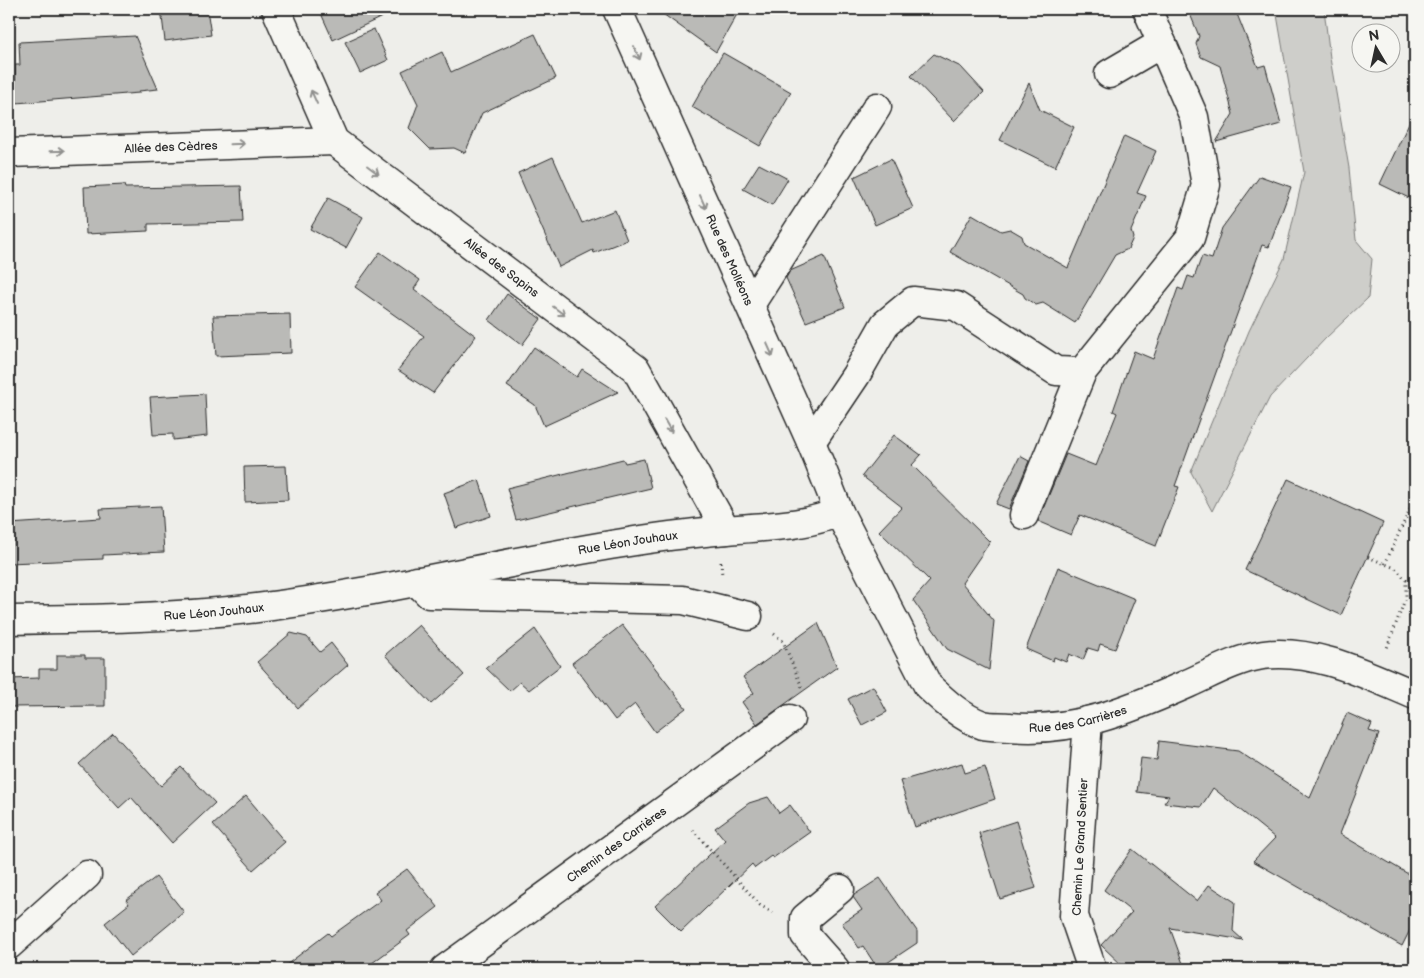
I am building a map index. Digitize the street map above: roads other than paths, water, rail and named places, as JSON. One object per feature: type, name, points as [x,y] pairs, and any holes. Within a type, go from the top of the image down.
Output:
[{"type":"street","name":"Allée des Sapins","points":[[276,9],[334,141],[636,369],[726,530]]},
{"type":"street","name":"Rue des Molléons","points":[[617,9],[811,442],[839,512]]},
{"type":"street","points":[[1024,516],[1082,372],[1190,238],[1206,185],[1194,117],[1147,9]]},
{"type":"street","points":[[1109,74],[1162,43]]},
{"type":"street","points":[[750,305],[876,107]]},
{"type":"street","name":"Allée des Cèdres","points":[[9,153],[334,141]]},
{"type":"street","points":[[811,442],[856,375],[886,324],[913,301],[956,306],[1056,371],[1082,372]]},
{"type":"street","name":"Rue Léon Jouhaux","points":[[9,620],[152,618],[257,608],[626,542],[726,530],[805,524],[839,512]]},
{"type":"street","name":"Rue des Carrières","points":[[839,512],[928,686],[951,708],[984,725],[1030,729],[1088,721],[1123,712],[1238,662],[1262,655],[1289,653],[1337,664],[1415,695]]},
{"type":"street","points":[[416,581],[429,594],[683,600],[748,616]]},
{"type":"street","name":"Chemin des Carrières","points":[[445,969],[790,719]]},
{"type":"street","name":"Chemin Le Grand Sentier","points":[[1088,721],[1074,916],[1092,969]]},
{"type":"street","points":[[9,945],[87,875]]},
{"type":"street","points":[[836,969],[805,935],[805,918],[840,890]]}]
